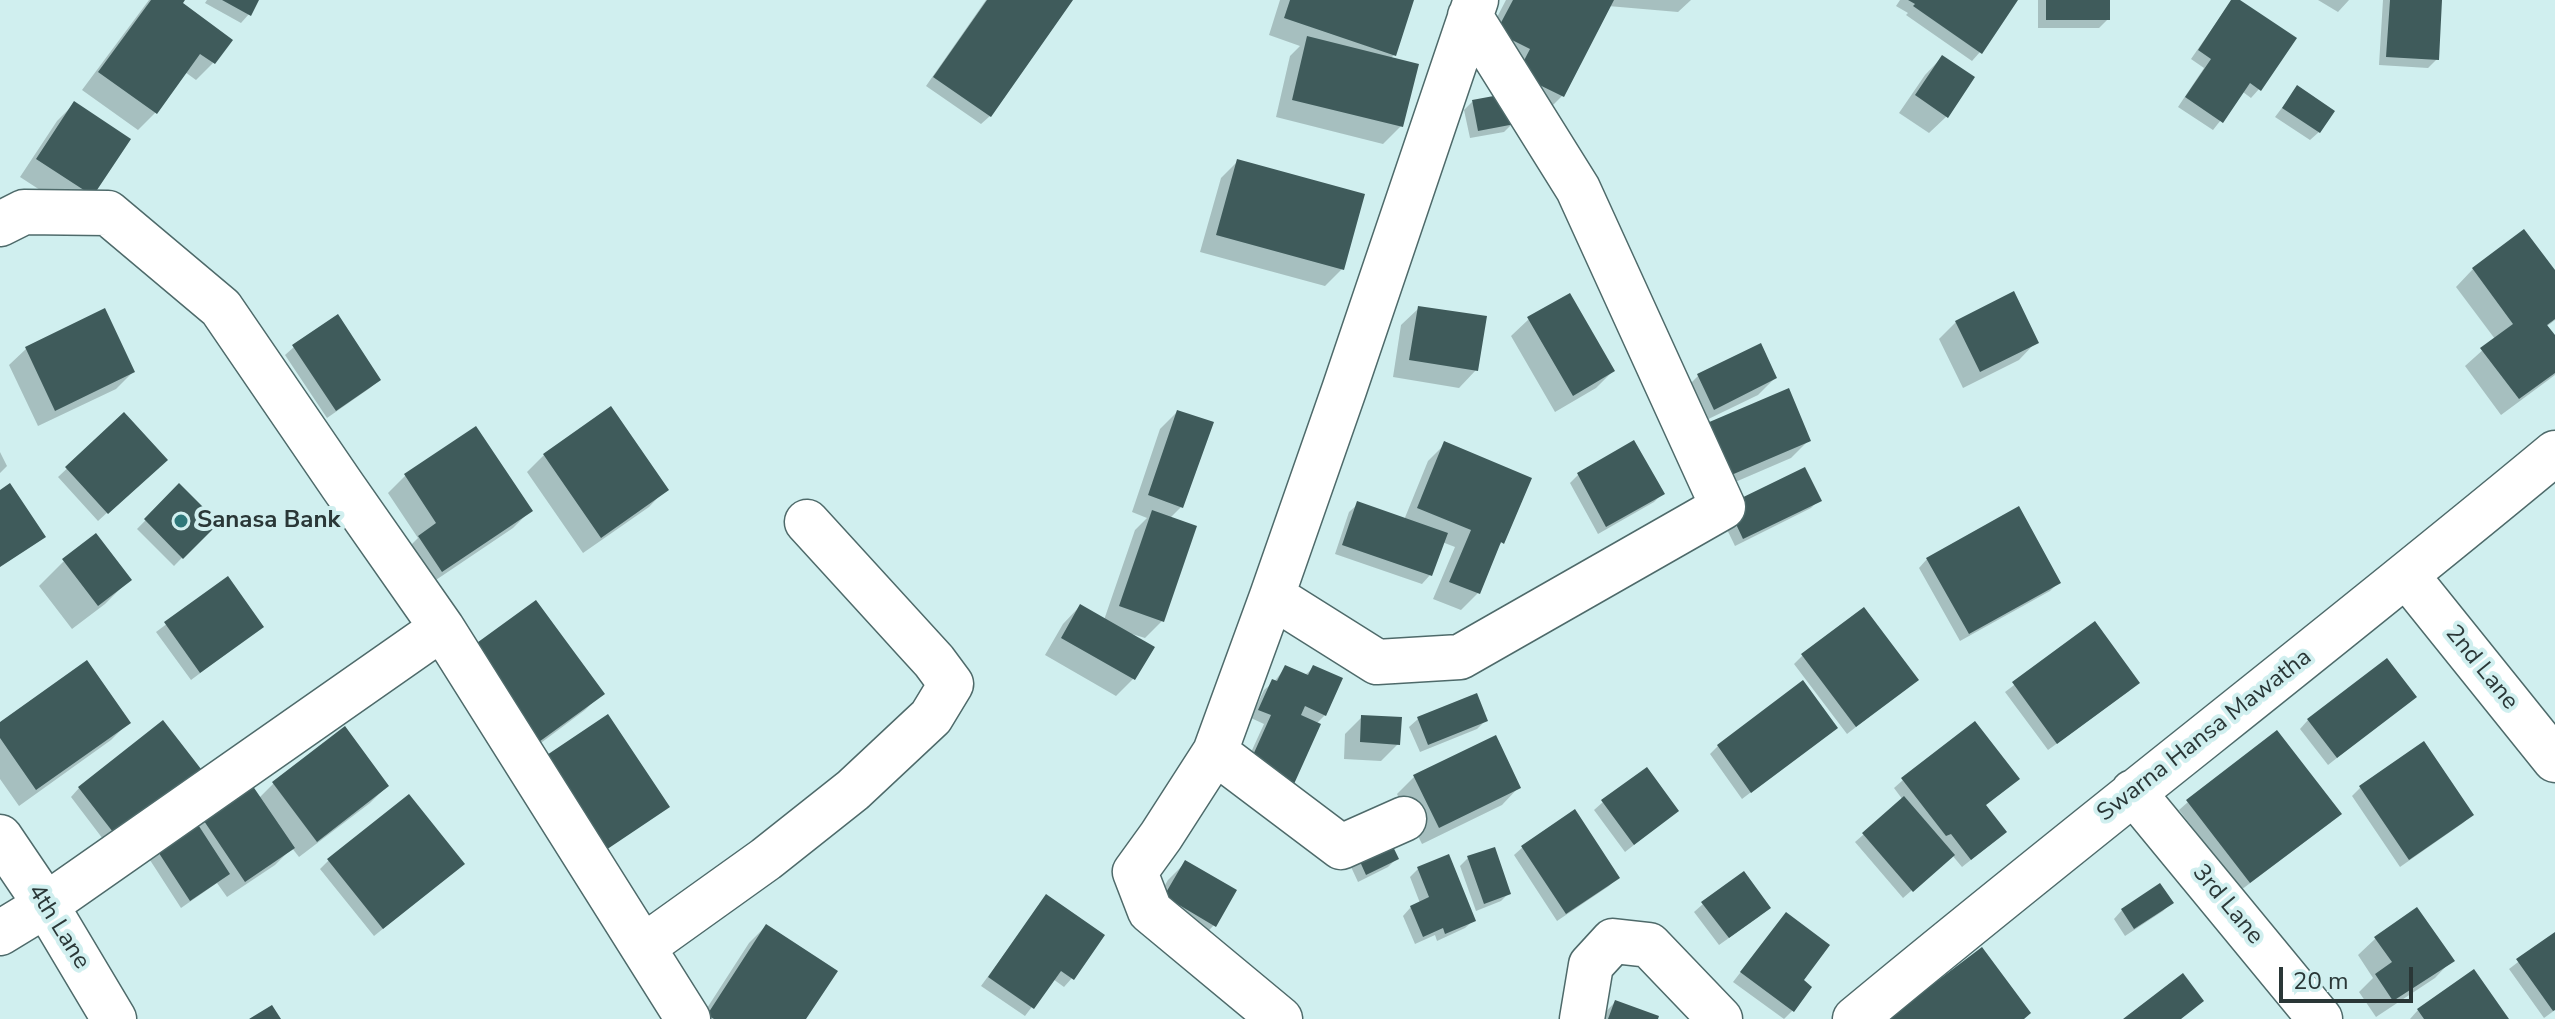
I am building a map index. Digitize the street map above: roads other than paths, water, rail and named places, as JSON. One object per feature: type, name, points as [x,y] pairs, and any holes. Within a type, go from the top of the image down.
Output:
[{"type":"street","points":[[1272,596],[1377,662],[1460,657],[1723,507],[1578,189],[1473,8]]},
{"type":"street","points":[[1280,1019],[1150,911],[1135,872],[1215,752],[1272,596],[1473,8]]},
{"type":"street","points":[[0,224],[24,212],[108,213],[221,308],[442,628],[688,1019]]},
{"type":"street","name":"Swarna Hansa Mawatha","points":[[1855,1019],[2133,792],[2407,576],[2555,453]]},
{"type":"street","points":[[643,947],[766,859],[853,790],[931,717],[951,684],[934,661],[807,522]]},
{"type":"street","name":"2nd Lane","points":[[2407,576],[2555,760]]},
{"type":"street","points":[[0,933],[46,905],[442,628]]},
{"type":"street","points":[[1215,752],[1341,847],[1404,819]]},
{"type":"street","name":"3rd Lane","points":[[2133,792],[2320,1019]]},
{"type":"street","name":"4th Lane","points":[[0,837],[46,905],[114,1019]]},
{"type":"street","points":[[1582,1019],[1591,965],[1613,941],[1649,945],[1720,1019]]},
{"type":"place","name":"Sanasa Bank","points":[[181,521]]}]
